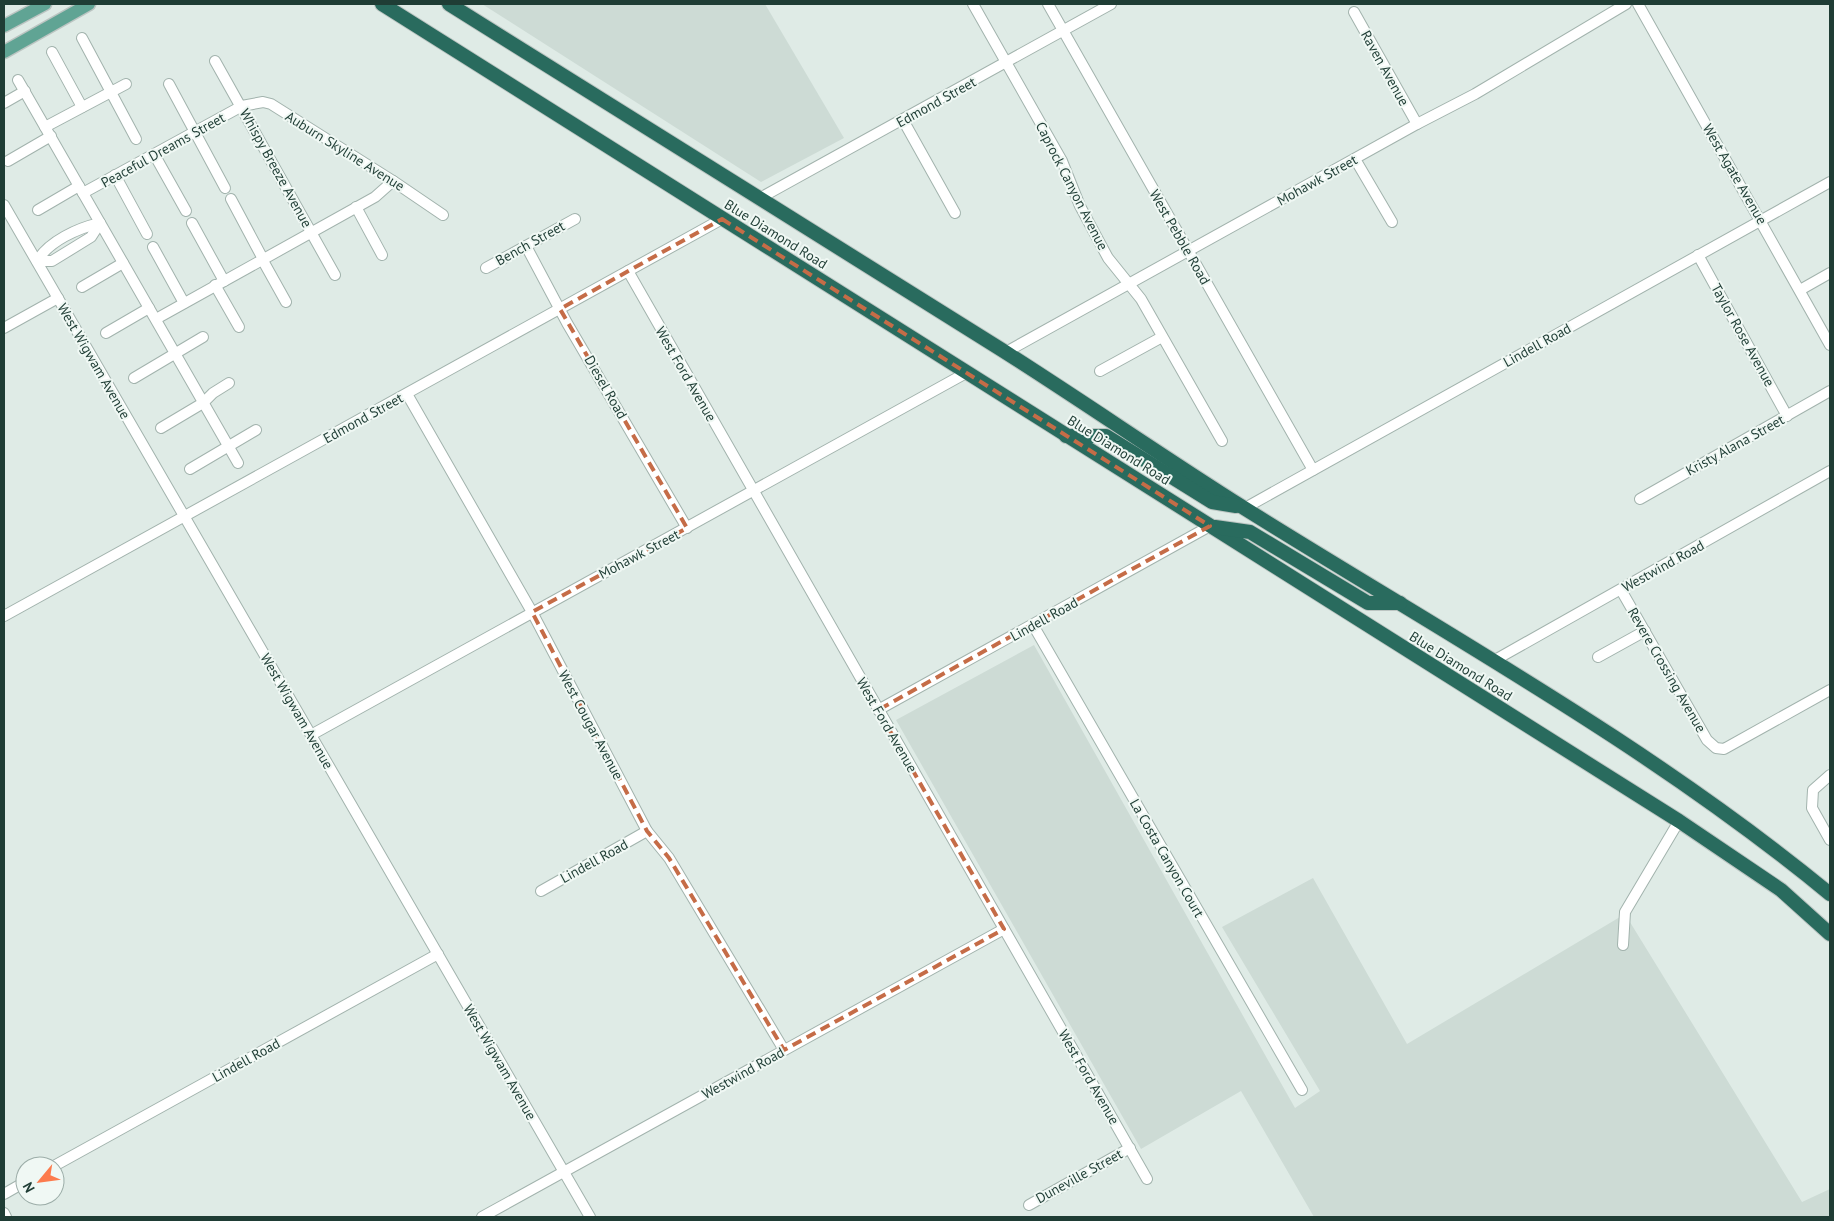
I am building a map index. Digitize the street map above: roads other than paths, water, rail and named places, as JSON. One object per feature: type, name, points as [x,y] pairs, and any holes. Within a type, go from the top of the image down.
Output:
[{"type":"highway","name":"Blue Diamond Road","points":[[382,4],[1679,821],[1781,890],[1830,934]]},
{"type":"highway","name":"Blue Diamond Road","points":[[449,4],[1006,352],[1244,508],[1495,660],[1701,796],[1790,861],[1830,894]]},
{"type":"highway","points":[[1066,436],[1106,436],[1212,502],[1244,508]]},
{"type":"highway","points":[[1210,526],[1250,532],[1368,603],[1401,603]]},
{"type":"main road","points":[[4,26],[44,4]]},
{"type":"main road","points":[[4,52],[89,4]]},
{"type":"street","name":"Caprock Canyon Avenue","points":[[973,4],[1062,161],[1080,206],[1108,258],[1130,284],[1222,441]]},
{"type":"street","name":"West Pebble Road","points":[[1048,4],[1313,470]]},
{"type":"street","name":"Edmond Street","points":[[760,198],[1112,4]]},
{"type":"street","name":"Mohawk Street","points":[[1006,352],[1417,124],[1475,94],[1626,4]]},
{"type":"street","name":"West Agate Avenue","points":[[1638,4],[1830,345]]},
{"type":"street","name":"Raven Avenue","points":[[1354,12],[1417,124]]},
{"type":"street","points":[[82,38],[136,139]]},
{"type":"street","points":[[52,52],[82,107]]},
{"type":"street","name":"Whispy Breeze Avenue","points":[[215,60],[335,275]]},
{"type":"street","points":[[18,80],[238,463]]},
{"type":"street","points":[[8,161],[82,107],[126,84]]},
{"type":"street","points":[[169,84],[225,188]]},
{"type":"street","points":[[4,103],[25,91]]},
{"type":"street","name":"Auburn Skyline Avenue","points":[[242,106],[263,102],[271,104],[443,215]]},
{"type":"street","name":"Peaceful Dreams Street","points":[[38,210],[115,175],[242,106]]},
{"type":"street","points":[[903,120],[955,213]]},
{"type":"street","points":[[154,154],[186,210]]},
{"type":"street","points":[[1355,159],[1392,222]]},
{"type":"street","points":[[115,175],[147,234]]},
{"type":"street","points":[[156,319],[376,197],[393,181]]},
{"type":"street","name":"Lindell Road","points":[[1244,508],[1830,182]]},
{"type":"street","points":[[231,199],[286,302]]},
{"type":"street","name":"West Wigwam Avenue","points":[[4,205],[590,1217]]},
{"type":"street","points":[[356,207],[382,255]]},
{"type":"street","name":"Bench Street","points":[[486,268],[575,219]]},
{"type":"street","name":"Edmond Street","points":[[4,616],[722,219]]},
{"type":"street","points":[[37,261],[52,261],[91,236],[100,223]]},
{"type":"street","points":[[192,223],[239,327]]},
{"type":"street","name":"Diesel Road","points":[[526,246],[560,309],[687,528]]},
{"type":"street","points":[[153,248],[184,303]]},
{"type":"street","name":"Taylor Rose Avenue","points":[[1698,255],[1788,416]]},
{"type":"street","points":[[82,288],[123,262]]},
{"type":"street","name":"West Ford Avenue","points":[[628,271],[1148,1179]]},
{"type":"street","points":[[1800,290],[1830,273]]},
{"type":"street","points":[[4,328],[58,298]]},
{"type":"street","points":[[106,333],[149,308]]},
{"type":"street","points":[[134,378],[203,337]]},
{"type":"street","points":[[1100,371],[1162,337]]},
{"type":"street","name":"Mohawk Street","points":[[311,735],[966,373]]},
{"type":"street","points":[[161,428],[204,403],[213,393],[229,383]]},
{"type":"street","name":"Kristy Alana Street","points":[[1640,499],[1830,391]]},
{"type":"street","name":"West Cougar Avenue","points":[[407,394],[532,612],[647,831],[679,874],[784,1050]]},
{"type":"street","points":[[190,469],[256,430]]},
{"type":"street","name":"Westwind Road","points":[[1495,660],[1830,471]]},
{"type":"street","name":"Lindell Road","points":[[878,710],[1210,526]]},
{"type":"street","name":"Revere Crossing Avenue","points":[[1621,590],[1707,740],[1716,748],[1724,750],[1830,690]]},
{"type":"street","name":"La Costa Canyon Court","points":[[1033,625],[1302,1090]]},
{"type":"street","points":[[1598,658],[1646,631]]},
{"type":"street","points":[[1830,775],[1813,790],[1812,808],[1830,840]]},
{"type":"street","points":[[1623,945],[1625,912],[1679,821]]},
{"type":"street","name":"Lindell Road","points":[[541,891],[647,831]]},
{"type":"street","name":"Westwind Road","points":[[482,1217],[1004,929]]},
{"type":"street","name":"Lindell Road","points":[[65,1160],[438,954]]},
{"type":"street","name":"Duneville Street","points":[[1029,1205],[1130,1148]]},
{"type":"street","points":[[4,1194],[15,1188]]},
{"type":"street","points":[[4,1213],[6,1217]]}]
